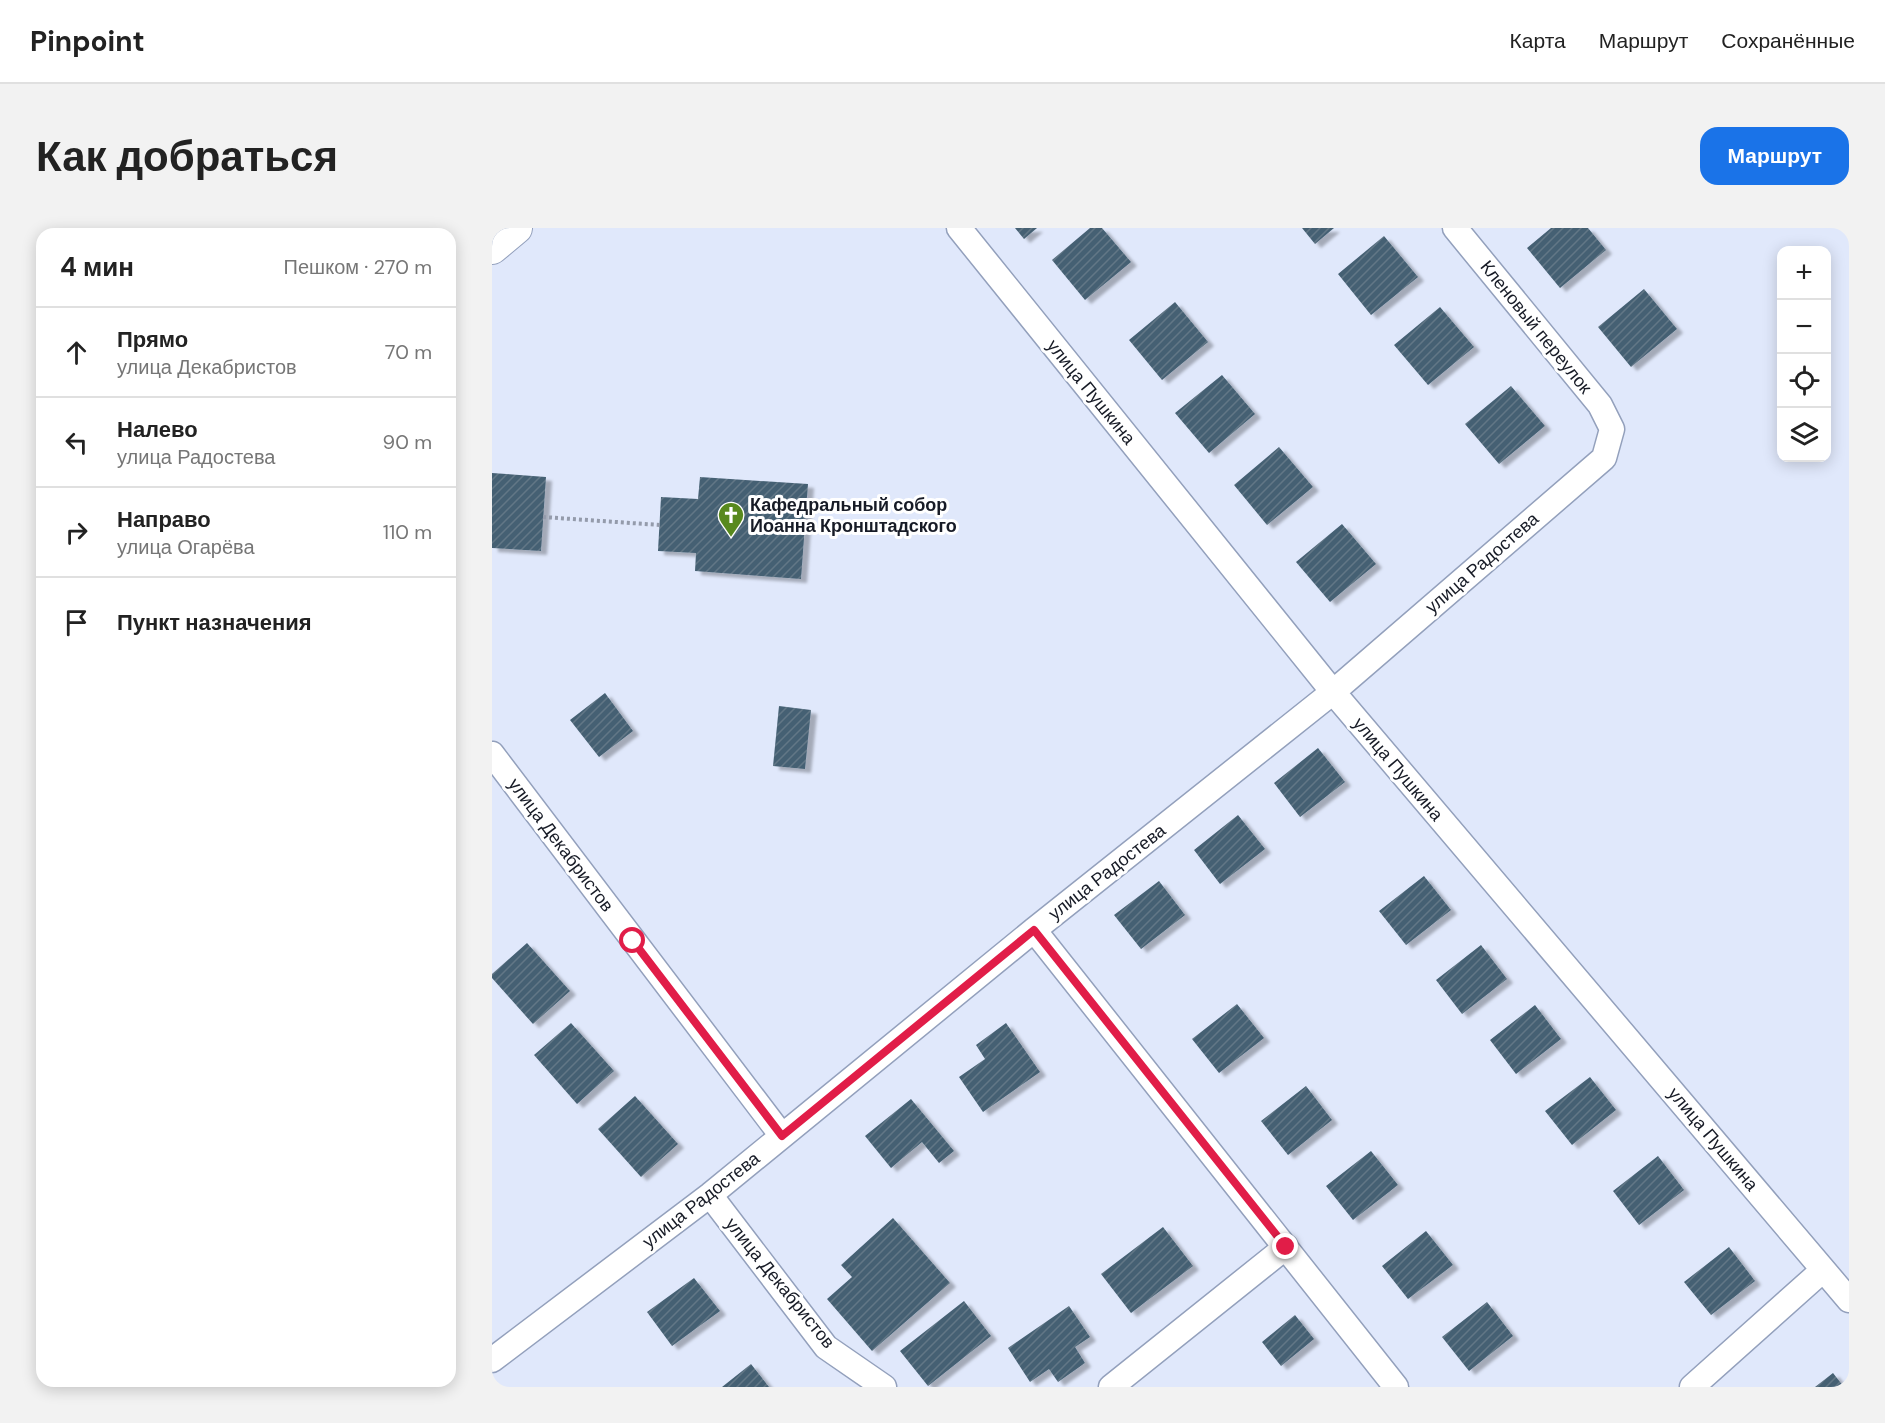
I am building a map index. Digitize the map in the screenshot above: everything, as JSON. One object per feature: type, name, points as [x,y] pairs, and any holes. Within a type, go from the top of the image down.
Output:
[{"type":"street","points":[[492,248],[516,228]]},
{"type":"street","name":"улица Пушкина","points":[[959,228],[1333,692],[1849,1300]]},
{"type":"street","name":"Кленовый переулок","points":[[1455,228],[1600,405],[1612,429]]},
{"type":"street","name":"улица Радостева","points":[[492,1360],[710,1195],[1034,930],[1333,692],[1604,458],[1612,429]]},
{"type":"street","name":"улица Декабристов","points":[[492,754],[782,1136]]},
{"type":"street","points":[[1034,930],[1396,1387]]},
{"type":"street","name":"улица Декабристов","points":[[710,1195],[826,1347],[884,1387]]},
{"type":"street","points":[[1112,1387],[1286,1247]]},
{"type":"street","points":[[1692,1387],[1823,1270]]},
{"type":"path","points":[[543,517],[660,525]]},
{"type":"building","points":[[1015,228],[1037,228],[1024,239]]},
{"type":"building","points":[[1090,228],[1102,228],[1131,262],[1085,300],[1052,260]]},
{"type":"building","points":[[1302,228],[1334,228],[1315,244]]},
{"type":"building","points":[[1551,228],[1588,228],[1606,250],[1560,288],[1527,248]]},
{"type":"building","points":[[1384,236],[1418,277],[1371,315],[1338,274]]},
{"type":"building","points":[[1644,289],[1677,329],[1631,367],[1598,327]]},
{"type":"building","points":[[1175,302],[1208,342],[1162,380],[1129,340]]},
{"type":"building","points":[[1440,307],[1474,347],[1428,385],[1394,345]]},
{"type":"building","points":[[1222,375],[1255,414],[1209,453],[1175,413]]},
{"type":"building","points":[[1511,386],[1545,426],[1499,464],[1465,424]]},
{"type":"building","points":[[1279,447],[1313,487],[1267,525],[1234,485]]},
{"type":"building","points":[[492,473],[546,477],[541,551],[492,548]]},
{"type":"building","name":"Кафедральный собор Иоанна Кронштадского","points":[[700,477],[808,484],[801,579],[695,571],[696,553],[658,551],[661,497],[698,499]]},
{"type":"building","points":[[1342,524],[1376,564],[1330,602],[1296,562]]},
{"type":"building","points":[[605,693],[633,731],[599,757],[570,720]]},
{"type":"building","points":[[779,706],[811,710],[805,769],[773,766]]},
{"type":"building","points":[[1318,748],[1345,782],[1300,817],[1274,783]]},
{"type":"building","points":[[1238,815],[1265,849],[1220,884],[1194,850]]},
{"type":"building","points":[[1424,876],[1451,910],[1406,945],[1379,911]]},
{"type":"building","points":[[1159,881],[1185,915],[1141,949],[1114,915]]},
{"type":"building","points":[[527,943],[570,991],[533,1024],[492,978],[492,974]]},
{"type":"building","points":[[1481,945],[1507,979],[1462,1014],[1436,980]]},
{"type":"building","points":[[1237,1004],[1264,1038],[1219,1073],[1192,1039]]},
{"type":"building","points":[[1535,1005],[1561,1039],[1516,1074],[1490,1040]]},
{"type":"building","points":[[571,1023],[614,1071],[577,1104],[534,1055]]},
{"type":"building","points":[[1006,1023],[1040,1072],[983,1112],[959,1077],[985,1059],[976,1045]]},
{"type":"building","points":[[1590,1077],[1616,1110],[1572,1145],[1545,1111]]},
{"type":"building","points":[[1306,1086],[1332,1120],[1288,1155],[1261,1121]]},
{"type":"building","points":[[635,1096],[678,1144],[641,1177],[598,1129]]},
{"type":"building","points":[[911,1099],[954,1151],[939,1163],[922,1142],[891,1168],[865,1136]]},
{"type":"building","points":[[1371,1151],[1398,1185],[1353,1220],[1326,1186]]},
{"type":"building","points":[[1658,1156],[1684,1190],[1639,1225],[1613,1191]]},
{"type":"building","points":[[893,1218],[950,1283],[872,1351],[827,1299],[852,1277],[841,1265]]},
{"type":"building","points":[[1163,1227],[1193,1266],[1131,1313],[1101,1274]]},
{"type":"building","points":[[1426,1231],[1453,1265],[1408,1299],[1382,1266]]},
{"type":"building","points":[[1729,1247],[1755,1281],[1711,1315],[1684,1282]]},
{"type":"building","points":[[694,1278],[720,1311],[672,1346],[647,1312]]},
{"type":"building","points":[[964,1301],[991,1336],[928,1386],[900,1351]]},
{"type":"building","points":[[1487,1302],[1513,1336],[1469,1371],[1442,1337]]},
{"type":"building","points":[[1069,1306],[1090,1337],[1075,1347],[1085,1363],[1058,1382],[1049,1369],[1030,1382],[1008,1348]]},
{"type":"building","points":[[1295,1315],[1314,1339],[1281,1366],[1262,1342]]},
{"type":"building","points":[[751,1364],[769,1387],[722,1387]]},
{"type":"building","points":[[1833,1373],[1844,1387],[1815,1387]]},
{"type":"place","name":"Кафедральный собор Иоанна Кронштадского","points":[[731,538]]},
{"type":"route","points":[[633,941],[782,1136],[1034,930],[1286,1247]]}]
